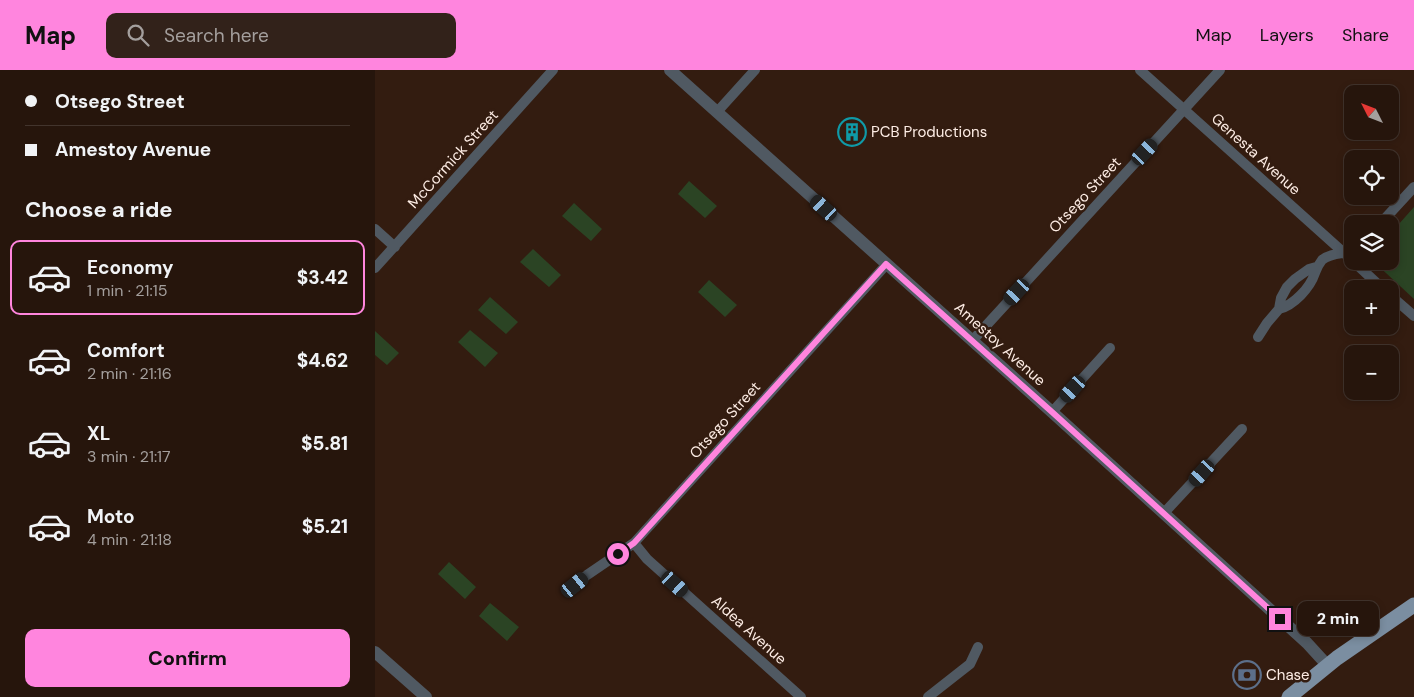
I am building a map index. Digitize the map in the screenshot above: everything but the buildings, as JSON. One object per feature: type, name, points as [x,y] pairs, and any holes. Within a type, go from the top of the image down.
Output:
[{"type":"main road","points":[[1289,697],[1328,666],[1414,605]]},
{"type":"street","name":"McCormick Street","points":[[375,268],[553,70]]},
{"type":"street","name":"Amestoy Avenue","points":[[670,70],[1164,513],[1307,643],[1328,666]]},
{"type":"street","points":[[717,112],[755,70]]},
{"type":"street","name":"Genesta Avenue","points":[[1140,70],[1344,249]]},
{"type":"street","name":"Otsego Street","points":[[972,340],[1220,70]]},
{"type":"street","points":[[1388,215],[1414,187]]},
{"type":"street","points":[[375,229],[395,247]]},
{"type":"street","points":[[1279,308],[1288,306],[1298,298],[1315,273],[1316,268],[1324,259],[1334,254],[1344,253]]},
{"type":"street","name":"Otsego Street","points":[[575,585],[634,543],[886,264]]},
{"type":"street","points":[[1258,337],[1279,308],[1281,298],[1287,287],[1309,269],[1316,268]]},
{"type":"street","name":"Genesta Avenue","points":[[1363,270],[1373,280]]},
{"type":"street","points":[[1399,303],[1414,316]]},
{"type":"street","points":[[1052,412],[1111,348]]},
{"type":"street","points":[[1164,513],[1242,429]]},
{"type":"street","name":"Aldea Avenue","points":[[634,543],[647,559],[801,697]]},
{"type":"street","points":[[928,697],[970,664],[978,647]]},
{"type":"street","points":[[375,652],[426,697]]},
{"type":"green space","points":[[689,181],[717,206],[705,218],[678,194]]},
{"type":"green space","points":[[574,203],[602,229],[591,241],[562,216]]},
{"type":"green space","points":[[1414,207],[1414,299],[1399,285],[1399,280],[1394,280],[1383,270],[1399,270],[1399,224]]},
{"type":"green space","points":[[533,249],[561,275],[549,287],[520,262]]},
{"type":"green space","points":[[709,280],[737,305],[725,317],[698,292]]},
{"type":"green space","points":[[490,297],[518,322],[506,334],[478,310]]},
{"type":"green space","points":[[470,330],[498,353],[485,367],[458,342]]},
{"type":"green space","points":[[375,331],[399,353],[387,365],[375,355]]},
{"type":"green space","points":[[449,562],[476,587],[465,599],[438,574]]},
{"type":"green space","points":[[490,603],[519,627],[507,641],[479,616]]},
{"type":"place","name":"PCB Productions","points":[[852,132]]},
{"type":"place","name":"Chase","points":[[1247,675]]},
{"type":"route","points":[[618,554],[634,543],[886,264],[1280,619]]}]
